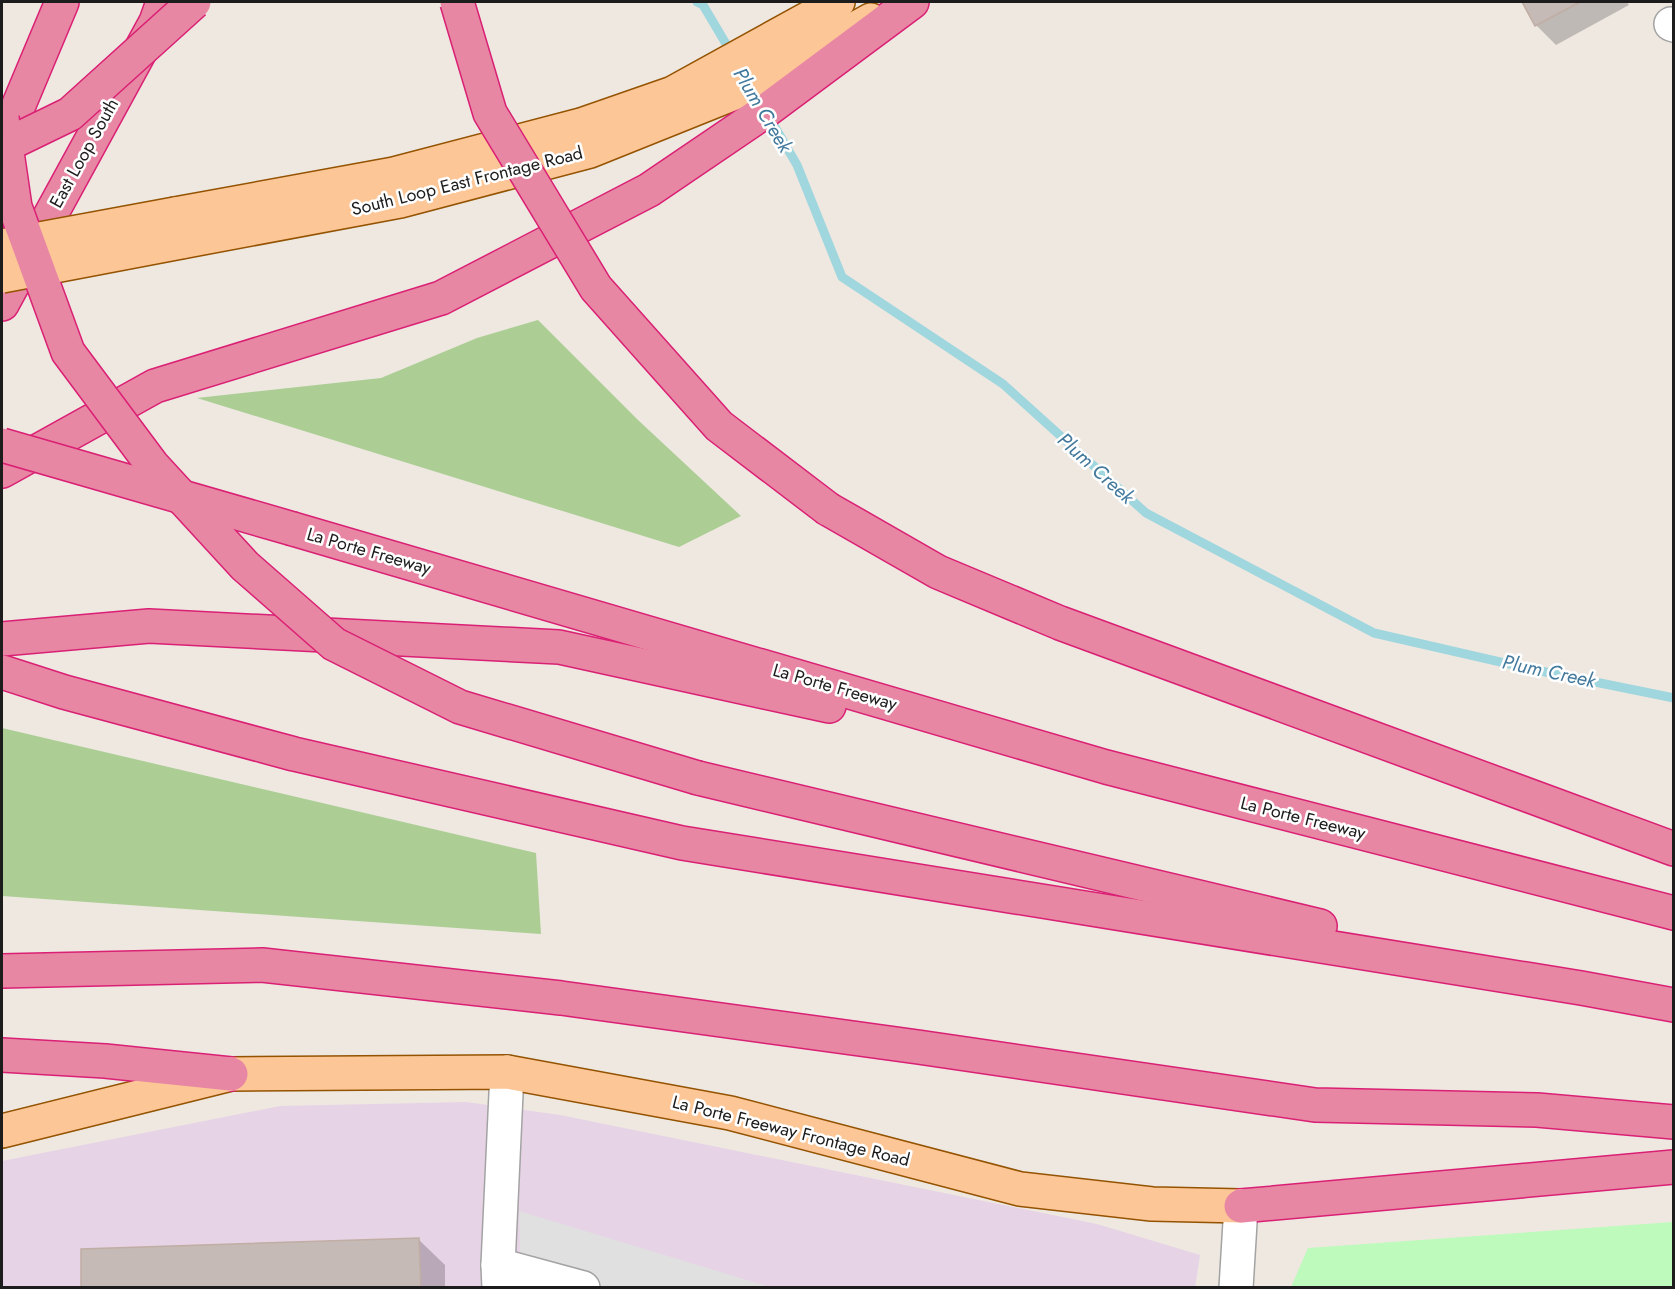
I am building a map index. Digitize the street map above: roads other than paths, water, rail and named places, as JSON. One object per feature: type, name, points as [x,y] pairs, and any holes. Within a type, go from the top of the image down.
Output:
[{"type":"highway","points":[[2,146],[62,2]]},
{"type":"highway","name":"East Loop South","points":[[2,304],[150,32],[163,2]]},
{"type":"highway","points":[[2,146],[70,114],[194,2]]},
{"type":"highway","points":[[457,2],[490,113],[596,288],[719,426],[828,509],[938,572],[1060,623],[1674,849]]},
{"type":"highway","points":[[2,471],[155,386],[441,298],[649,190],[764,112],[817,61],[912,2]]},
{"type":"highway","points":[[2,118],[15,207],[68,352],[153,466],[244,566],[334,644],[460,707],[698,778],[1581,988]]},
{"type":"highway","name":"La Porte Freeway","points":[[2,445],[1106,767],[1674,914]]},
{"type":"highway","points":[[2,639],[149,626],[559,647],[1106,767]]},
{"type":"highway","points":[[2,672],[64,692],[294,754],[681,843],[1581,988],[1674,1005]]},
{"type":"highway","points":[[2,971],[262,966],[573,1000],[918,1047],[1315,1105],[1537,1110],[1674,1122]]},
{"type":"highway","points":[[2,1055],[105,1061],[231,1074]]},
{"type":"highway","points":[[1241,1206],[1674,1167]]},
{"type":"main road","name":"South Loop East Frontage Road","points":[[2,246],[178,228],[400,201],[590,151],[626,123],[673,93],[838,2]]},
{"type":"main road","name":"South Loop East Frontage Road","points":[[626,123],[752,86],[817,61],[904,2]]},
{"type":"main road","name":"South Loop East Frontage Road","points":[[2,276],[178,228]]},
{"type":"main road","name":"La Porte Freeway Frontage Road","points":[[231,1074],[507,1072],[730,1113],[1020,1189],[1152,1204],[1241,1206]]},
{"type":"main road","points":[[2,1131],[231,1074]]},
{"type":"street","points":[[507,1072],[499,1276],[583,1287]]},
{"type":"street","points":[[1236,1287],[1241,1206]]},
{"type":"waterway","name":"Plum Creek","points":[[697,2],[703,5],[732,54]]},
{"type":"waterway","name":"Plum Creek","points":[[768,115],[797,165],[842,277],[1003,384],[1146,513],[1374,633],[1531,669],[1674,698]]}]
